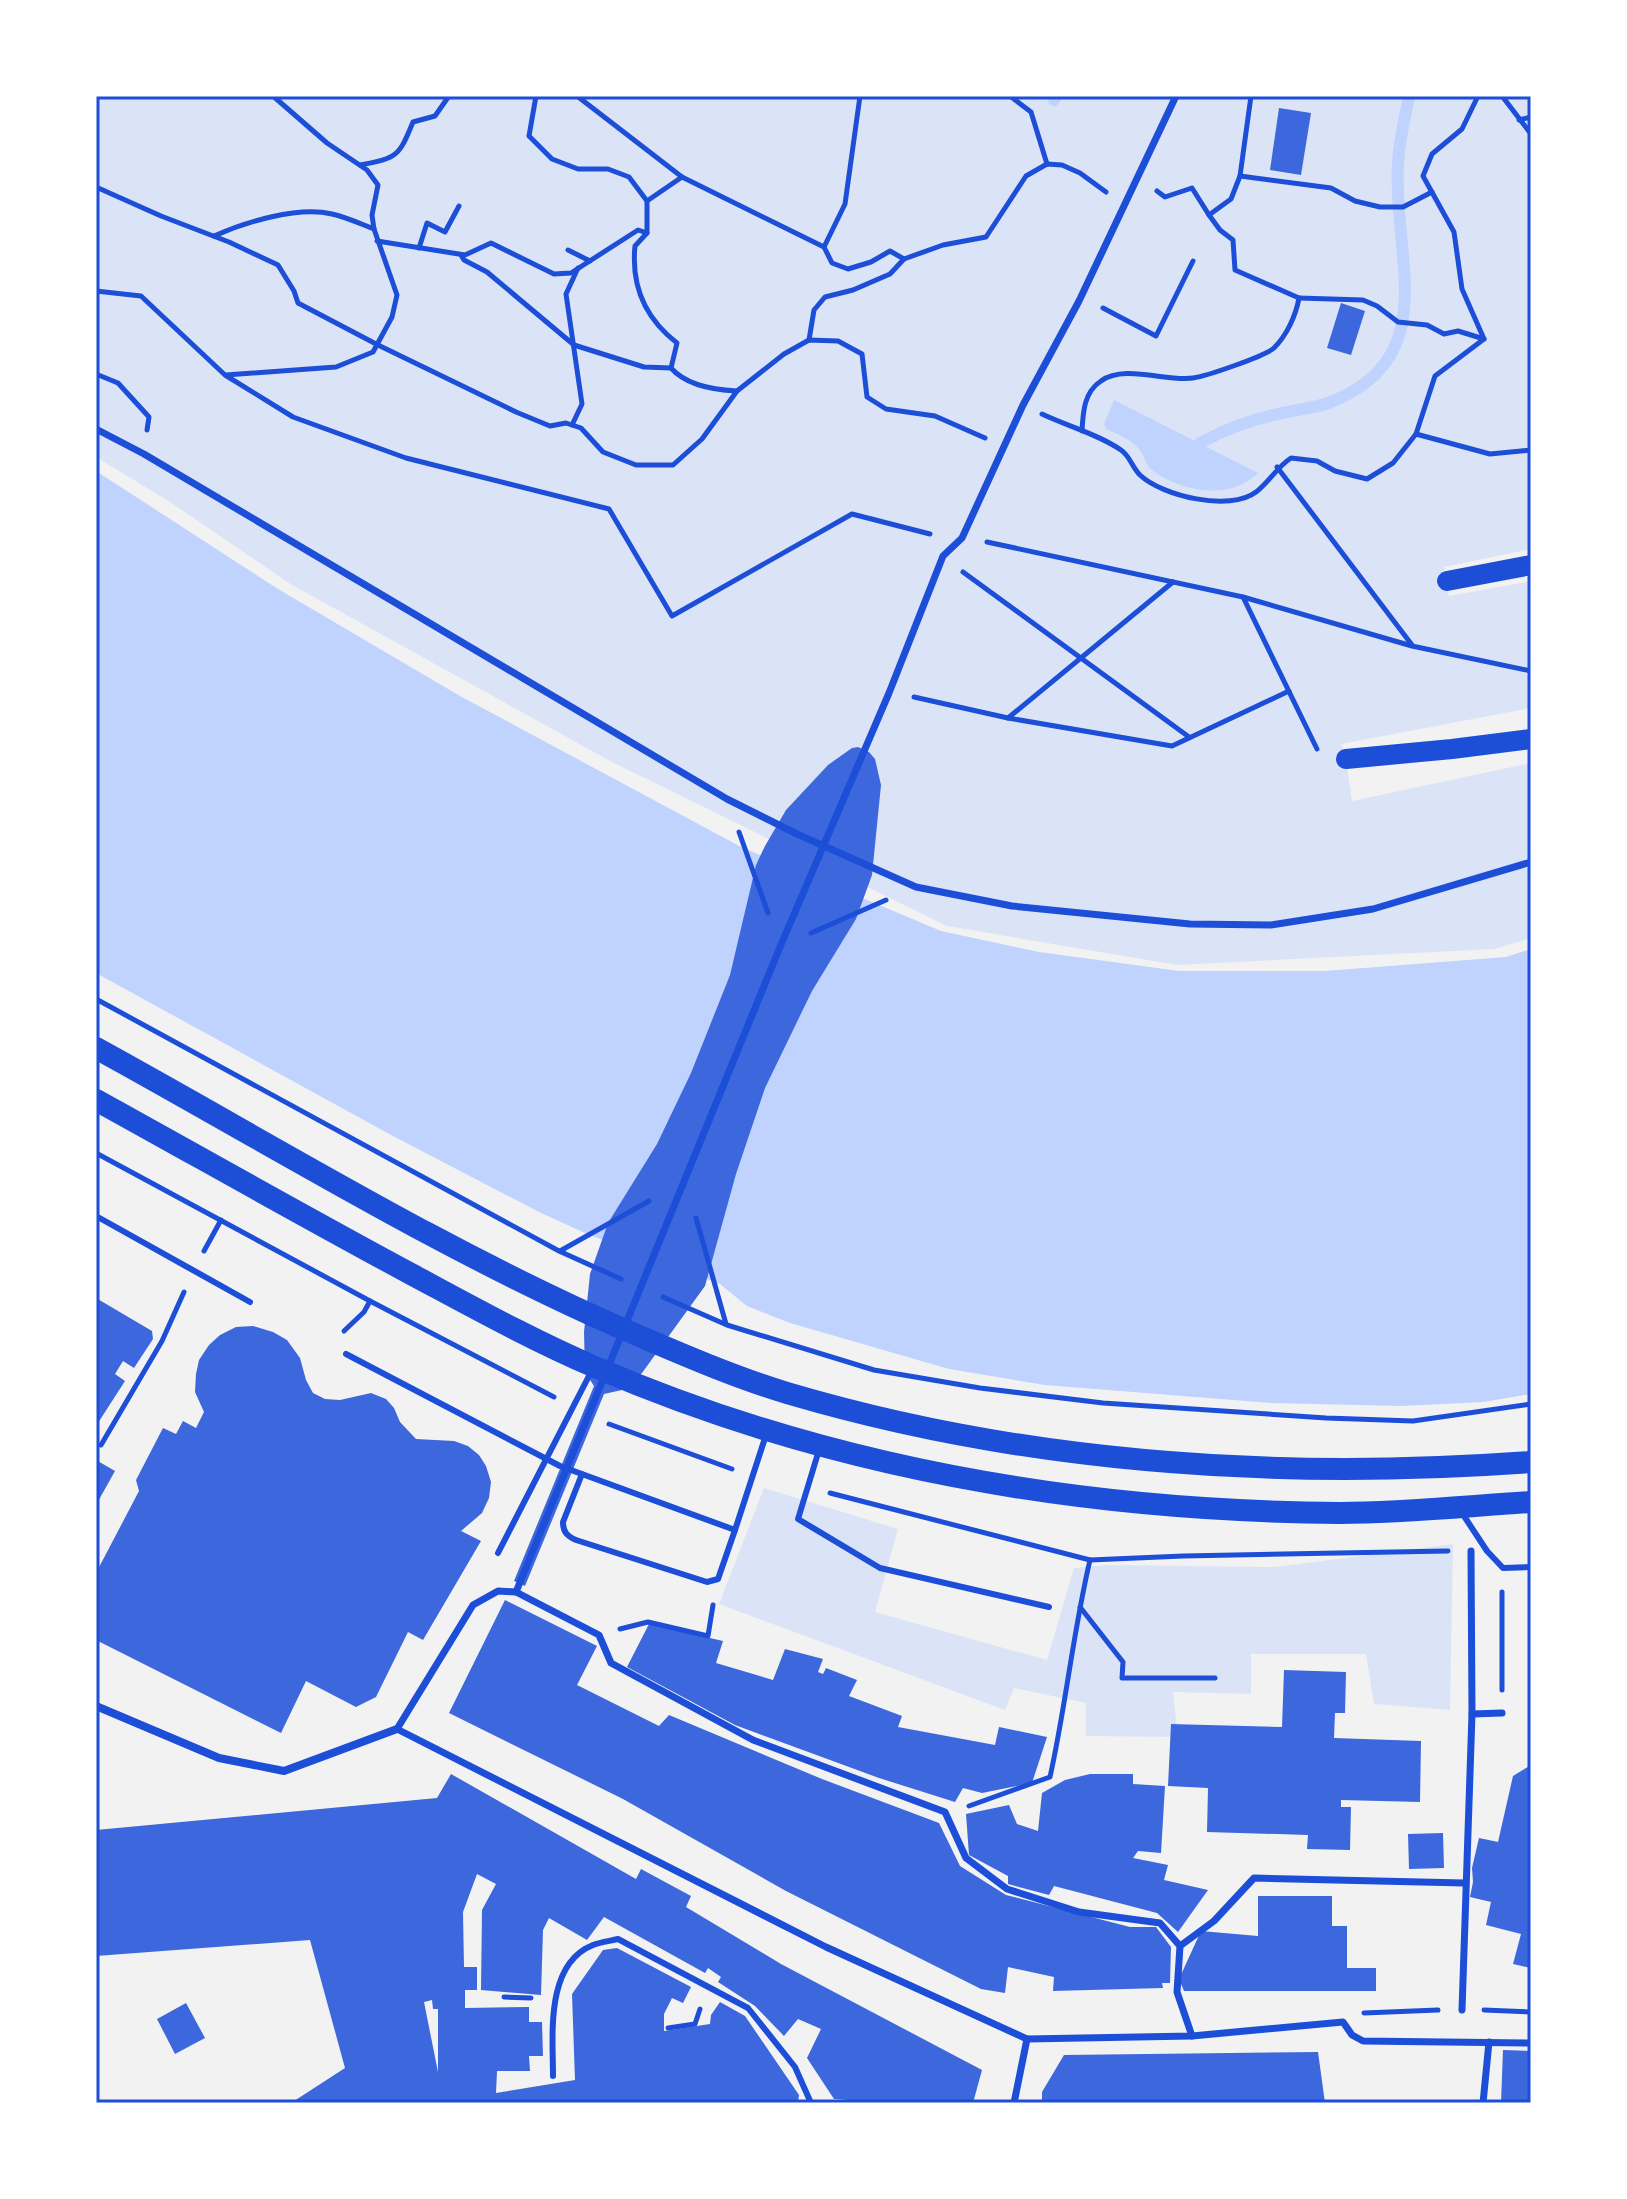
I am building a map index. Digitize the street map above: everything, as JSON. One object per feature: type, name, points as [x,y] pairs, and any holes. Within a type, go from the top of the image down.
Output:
[{"type":"highway","points":[[96,1048],[417,1228],[512,1277],[651,1341],[786,1392],[952,1433],[1041,1448],[1132,1458],[1291,1470],[1404,1470],[1531,1462]]},
{"type":"highway","points":[[96,1100],[447,1293],[594,1367],[767,1431],[819,1446],[959,1479],[1142,1505],[1344,1513],[1531,1502]]},
{"type":"main road","points":[[1447,581],[1531,565]]},
{"type":"main road","points":[[1346,759],[1531,739]]},
{"type":"street","points":[[516,1592],[943,556],[962,538],[1023,405],[1079,301],[1176,96]]},
{"type":"street","points":[[96,429],[144,454],[727,799],[916,887],[1012,906],[1190,924],[1271,925],[1373,909],[1531,862]]},
{"type":"street","points":[[1462,2010],[1472,1714],[1471,1551]]},
{"type":"street","points":[[96,1706],[219,1758],[284,1771],[397,1729],[473,1605],[498,1591],[516,1592],[599,1635],[611,1663],[753,1740],[945,1812],[966,1858],[1007,1889],[1079,1912],[1160,1923],[1180,1946],[1177,1992],[1192,2036]]},
{"type":"street","points":[[1472,1714],[1502,1713]]},
{"type":"street","points":[[397,1729],[826,1947],[1027,2039],[1192,2036],[1343,2022],[1352,2035],[1363,2041],[1531,2043]]},
{"type":"street","points":[[1180,1946],[1214,1921],[1254,1878],[1464,1883]]},
{"type":"street","points":[[1014,2103],[1027,2039]]},
{"type":"street","points":[[1483,2103],[1489,2042]]},
{"type":"lane","points":[[96,1216],[250,1302]]},
{"type":"lane","points":[[346,1354],[545,1459],[735,1530]]},
{"type":"lane","points":[[498,1553],[594,1367]]},
{"type":"lane","points":[[582,1474],[563,1522],[563,1530],[576,1540],[707,1582],[718,1579],[767,1431]]},
{"type":"lane","points":[[819,1446],[798,1519],[880,1568],[1049,1607]]},
{"type":"lane","points":[[1457,1507],[1487,1551],[1503,1568],[1531,1567]]},
{"type":"lane","points":[[553,2076],[554,1999],[562,1978],[574,1960],[591,1945],[618,1939],[748,2008],[795,2067],[811,2103]]},
{"type":"path","points":[[225,375],[336,367],[373,352],[392,317],[397,295],[374,229],[372,215],[378,185],[367,170],[327,143],[273,96]]},
{"type":"path","points":[[359,165],[400,152],[406,145],[413,122],[435,116],[449,96]]},
{"type":"path","points":[[536,96],[529,136],[552,159],[578,169],[608,169],[629,177],[647,201],[647,233],[635,246],[637,286],[643,304],[654,321],[677,343],[671,368]]},
{"type":"path","points":[[577,96],[682,177],[824,247],[832,263],[848,269],[871,262],[890,251],[904,259]]},
{"type":"path","points":[[824,247],[845,204],[860,96]]},
{"type":"path","points":[[1010,96],[1031,112],[1047,164]]},
{"type":"path","points":[[1209,215],[1231,199],[1240,176],[1251,96]]},
{"type":"path","points":[[1478,96],[1462,129],[1432,154],[1423,176],[1454,232],[1462,289],[1484,339]]},
{"type":"path","points":[[1502,96],[1531,134]]},
{"type":"path","points":[[1519,120],[1531,117]]},
{"type":"path","points":[[809,340],[814,310],[825,297],[853,290],[890,274],[904,259],[943,245],[986,237],[1026,176],[1047,164],[1062,165],[1080,173],[1125,203]]},
{"type":"path","points":[[1240,176],[1331,188],[1355,201],[1395,208],[1432,192]]},
{"type":"path","points":[[647,201],[682,177]]},
{"type":"path","points":[[1136,178],[1165,197],[1192,188],[1220,230],[1233,240],[1235,270],[1299,298],[1363,300],[1398,322],[1427,325],[1444,334],[1458,331],[1484,339]]},
{"type":"path","points":[[96,187],[278,265],[298,303],[539,422],[550,426],[566,423],[581,428],[603,452],[636,465],[673,465],[702,439],[737,391],[784,354],[809,340],[838,341],[862,354],[867,397],[886,409],[935,416],[1004,447]]},
{"type":"path","points":[[419,248],[427,223],[445,232],[459,206]]},
{"type":"path","points":[[213,236],[243,223],[289,214],[330,213],[374,229]]},
{"type":"path","points":[[377,241],[465,255],[491,243],[554,274],[571,273],[638,230],[647,233]]},
{"type":"path","points":[[568,250],[590,261]]},
{"type":"path","points":[[461,254],[464,260],[487,272],[574,345],[644,367],[671,368],[688,381],[719,390],[737,391]]},
{"type":"path","points":[[1079,301],[1107,309],[1156,336],[1193,261]]},
{"type":"path","points":[[572,425],[582,404],[566,294],[578,268]]},
{"type":"path","points":[[96,291],[141,296],[225,375],[293,417],[406,458],[609,509],[672,616],[852,514],[926,533],[1174,581],[1243,597],[1412,646],[1531,671]]},
{"type":"path","points":[[1082,431],[1084,407],[1090,390],[1103,378],[1131,375],[1194,378],[1240,364],[1274,349],[1296,315],[1299,298]]},
{"type":"path","points":[[1023,405],[1121,450],[1140,475],[1169,491],[1204,501],[1235,501],[1255,493],[1277,467],[1291,458],[1317,461],[1335,471],[1367,479],[1393,463],[1416,434],[1435,376],[1484,339]]},
{"type":"path","points":[[96,374],[118,383],[149,417],[144,454]]},
{"type":"path","points":[[1416,434],[1490,454],[1531,450]]},
{"type":"path","points":[[1277,467],[1412,646]]},
{"type":"path","points":[[943,556],[1189,737]]},
{"type":"path","points":[[1008,718],[1174,581]]},
{"type":"path","points":[[1243,597],[1317,749]]},
{"type":"path","points":[[889,693],[1008,718],[1172,746],[1289,691]]},
{"type":"path","points":[[727,799],[780,947],[916,887]]},
{"type":"path","points":[[96,999],[559,1251],[629,1282]]},
{"type":"path","points":[[559,1251],[686,1180],[727,1325]]},
{"type":"path","points":[[657,1294],[727,1325],[874,1370],[980,1388],[1103,1403],[1413,1421],[1531,1404]]},
{"type":"path","points":[[339,1336],[364,1312],[370,1301]]},
{"type":"path","points":[[101,1445],[162,1341]]},
{"type":"path","points":[[945,1812],[991,1800],[1050,1777],[1079,1606],[1090,1560]]},
{"type":"path","points":[[1502,1713],[1503,1568]]},
{"type":"path","points":[[1079,1606],[1123,1662],[1122,1678],[1215,1678]]},
{"type":"path","points":[[648,1622],[708,1636]]},
{"type":"path","points":[[1364,2012],[1531,2012]]},
{"type":"path","points":[[668,2028],[695,2024]]},
{"type":"shaded area","points":[[96,96],[1531,96],[1531,549],[1444,567],[1449,596],[1531,581],[1531,708],[1341,744],[1352,801],[1531,763],[1531,938],[1495,949],[1177,965],[947,926],[612,762],[292,585],[167,500],[96,457]]},
{"type":"shaded area","points":[[764,1488],[898,1529],[875,1612],[1047,1660],[1074,1568],[1106,1565],[1275,1567],[1453,1544],[1450,1710],[1374,1704],[1366,1654],[1251,1654],[1251,1694],[1173,1692],[1178,1737],[1086,1736],[1086,1703],[1014,1688],[1005,1710],[719,1604]]},
{"type":"water","points":[[1114,400],[1258,473],[1247,482],[1220,490],[1191,488],[1164,478],[1150,468],[1136,445],[1106,429],[1104,424]]},
{"type":"water","points":[[96,471],[278,589],[460,696],[743,848],[941,931],[1039,952],[1179,971],[1325,971],[1506,957],[1531,949],[1531,1394],[1483,1402],[1401,1406],[1271,1403],[1045,1385],[949,1369],[790,1323],[747,1306],[720,1284],[587,1234],[539,1212],[391,1135],[96,973]]},
{"type":"building","points":[[1279,108],[1311,113],[1301,175],[1270,170]]},
{"type":"building","points":[[1341,303],[1365,311],[1351,355],[1327,348]]},
{"type":"building","points":[[858,747],[875,759],[881,785],[872,875],[856,919],[812,991],[765,1088],[736,1174],[705,1286],[642,1373],[622,1390],[604,1394],[525,1586],[514,1581],[594,1386],[585,1372],[584,1332],[590,1274],[608,1223],[657,1144],[691,1073],[730,975],[756,865],[765,846],[786,810],[828,765]]},
{"type":"building","points":[[96,1298],[152,1331],[153,1339],[134,1368],[123,1361],[115,1374],[125,1381],[96,1426]]},
{"type":"building","points":[[253,1326],[287,1340],[300,1358],[313,1393],[325,1399],[340,1400],[371,1393],[386,1399],[400,1422],[416,1439],[454,1441],[468,1446],[479,1455],[491,1482],[489,1498],[482,1513],[461,1531],[481,1541],[423,1640],[408,1632],[376,1697],[356,1707],[306,1681],[281,1733],[96,1640],[96,1573],[139,1491],[136,1480],[163,1428],[176,1434],[183,1421],[196,1428],[204,1412],[195,1392],[196,1374],[199,1360],[209,1345],[236,1327]]},
{"type":"building","points":[[96,1460],[115,1471],[96,1505]]},
{"type":"building","points":[[505,1600],[597,1646],[577,1685],[659,1726],[669,1715],[822,1779],[939,1823],[960,1866],[1006,1895],[1130,1927],[1156,1927],[1171,1947],[1170,1983],[1162,1983],[1163,1988],[1053,1991],[1054,1977],[1008,1967],[1005,1993],[981,1989],[786,1891],[623,1799],[449,1713]]},
{"type":"building","points":[[649,1624],[723,1641],[716,1663],[773,1680],[785,1649],[823,1659],[818,1672],[823,1674],[826,1668],[857,1680],[849,1696],[902,1716],[898,1727],[995,1745],[999,1727],[1047,1737],[1032,1783],[982,1793],[963,1788],[955,1802],[879,1778],[735,1725],[627,1667]]},
{"type":"building","points":[[1284,1670],[1346,1672],[1345,1713],[1335,1713],[1334,1738],[1421,1741],[1420,1802],[1341,1800],[1341,1807],[1351,1807],[1350,1850],[1307,1849],[1308,1835],[1207,1832],[1208,1788],[1168,1786],[1171,1724],[1282,1727]]},
{"type":"building","points":[[1531,1765],[1531,1968],[1513,1964],[1521,1934],[1486,1925],[1491,1902],[1470,1897],[1479,1838],[1498,1842],[1513,1776]]},
{"type":"building","points":[[451,1774],[636,1879],[641,1869],[691,1896],[686,1907],[781,1964],[982,2070],[973,2103],[889,2103],[834,2099],[807,2058],[821,2029],[798,2019],[784,2036],[755,2006],[718,1982],[721,1977],[708,1968],[705,1973],[604,1917],[587,1940],[549,1918],[543,1930],[541,1995],[481,1990],[482,1910],[496,1884],[477,1874],[463,1912],[464,1967],[477,1967],[477,1990],[465,1990],[465,2008],[529,2007],[529,2022],[542,2022],[543,2056],[529,2056],[530,2071],[497,2071],[496,2093],[575,2080],[572,1994],[603,1950],[617,1948],[691,1987],[683,2003],[672,1998],[664,2014],[664,2031],[710,2024],[711,2015],[720,2002],[745,2016],[799,2095],[798,2103],[291,2103],[345,2068],[310,1940],[96,1956],[96,1830],[437,1798]],"holes":[[[432,2000],[433,2009],[438,2009],[438,2072],[424,2002]]]},
{"type":"building","points":[[1090,1774],[1133,1774],[1133,1784],[1165,1786],[1161,1853],[1138,1851],[1133,1858],[1168,1865],[1164,1880],[1208,1890],[1178,1932],[1157,1913],[1054,1886],[1049,1895],[1008,1884],[1008,1876],[969,1855],[966,1814],[1009,1805],[1017,1824],[1038,1831],[1042,1793],[1065,1780]]},
{"type":"building","points":[[1443,1833],[1444,1868],[1409,1869],[1408,1834]]},
{"type":"building","points":[[1258,1896],[1332,1896],[1332,1926],[1347,1926],[1347,1968],[1376,1968],[1376,1991],[1184,1991],[1179,1979],[1201,1931],[1258,1936]]},
{"type":"building","points":[[186,2003],[205,2038],[175,2054],[157,2019]]},
{"type":"building","points":[[1503,2050],[1531,2051],[1531,2103],[1501,2103]]},
{"type":"building","points":[[1318,2052],[1325,2103],[1042,2103],[1042,2092],[1064,2055]]},
{"type":"waterway","points":[[1054,100],[1056,96]]},
{"type":"waterway","points":[[1200,443],[1254,420],[1328,403],[1364,384],[1387,360],[1400,332],[1405,301],[1398,163],[1409,96]]}]
